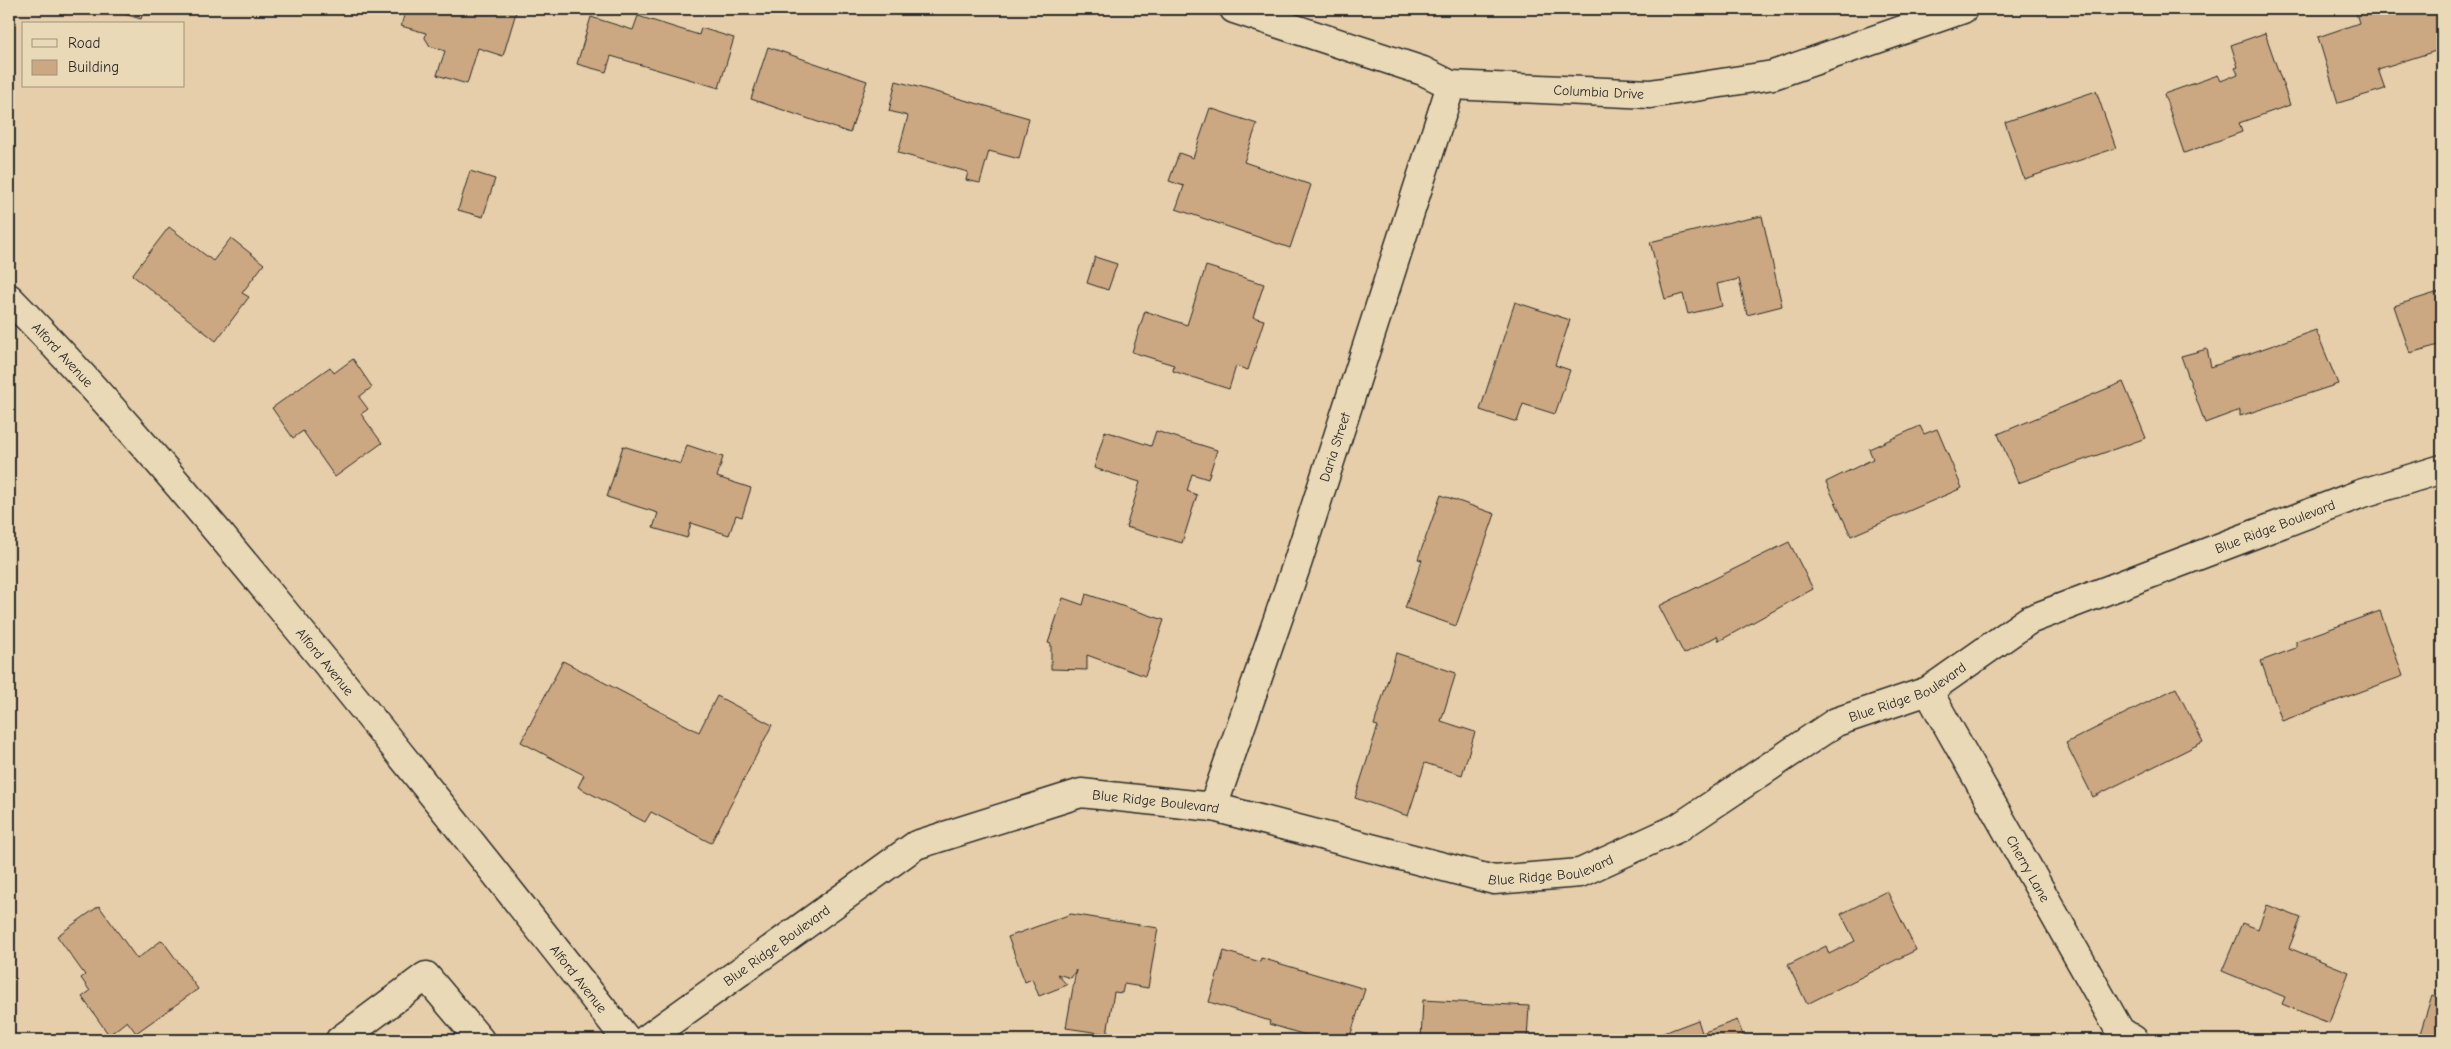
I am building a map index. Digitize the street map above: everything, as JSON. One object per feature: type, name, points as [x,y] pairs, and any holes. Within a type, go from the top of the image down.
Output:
[{"type":"street","name":"Columbia Drive","points":[[1234,9],[1423,71],[1451,84],[1650,94],[1773,75],[1963,9]]},
{"type":"street","name":"Daria Street","points":[[1213,807],[1297,564],[1451,84]]},
{"type":"street","name":"Alford Avenue","points":[[9,298],[104,397],[217,530],[390,740],[627,1040]]},
{"type":"street","name":"Blue Ridge Boulevard","points":[[645,1040],[916,845],[1081,793],[1213,807],[1494,880],[1580,873],[1678,828],[1836,722],[1928,691],[2029,620],[2360,494],[2442,469]]},
{"type":"street","name":"Cherry Lane","points":[[1928,691],[2120,1030],[2134,1040]]},
{"type":"street","points":[[340,1040],[426,976],[480,1040]]},
{"type":"building","points":[[114,9],[144,9],[141,19],[114,11]]},
{"type":"building","points":[[406,9],[517,9],[503,56],[478,48],[467,84],[437,75],[445,51],[430,46],[425,38],[426,33],[401,26]]},
{"type":"building","points":[[2355,9],[2442,9],[2442,49],[2378,69],[2385,89],[2338,103],[2318,37],[2359,23]]},
{"type":"building","points":[[638,16],[699,35],[701,28],[734,38],[719,88],[611,56],[606,72],[577,64],[591,17],[633,30]]},
{"type":"building","points":[[2265,33],[2290,105],[2239,123],[2242,132],[2184,153],[2164,94],[2218,75],[2221,81],[2238,74],[2235,68],[2238,67],[2231,45]]},
{"type":"building","points":[[768,47],[867,81],[850,133],[751,99]]},
{"type":"building","points":[[896,81],[1029,118],[1019,159],[989,151],[980,183],[966,180],[968,172],[898,153],[908,116],[889,111]]},
{"type":"building","points":[[2096,91],[2116,148],[2024,179],[2005,122]]},
{"type":"building","points":[[1210,108],[1257,124],[1244,162],[1311,185],[1290,248],[1176,209],[1184,186],[1169,181],[1179,153],[1193,158]]},
{"type":"building","points":[[470,171],[495,179],[483,217],[458,210]]},
{"type":"building","points":[[1762,216],[1782,306],[1747,315],[1739,279],[1717,284],[1722,306],[1688,314],[1683,294],[1665,299],[1650,242],[1738,220]]},
{"type":"building","points":[[169,227],[213,261],[231,238],[264,264],[242,293],[249,297],[216,341],[132,275]]},
{"type":"building","points":[[1095,257],[1117,264],[1108,290],[1087,283]]},
{"type":"building","points":[[1206,266],[1264,284],[1253,317],[1264,320],[1248,370],[1236,366],[1229,389],[1173,371],[1174,365],[1132,352],[1145,311],[1187,325]]},
{"type":"building","points":[[2442,291],[2442,344],[2410,353],[2394,306]]},
{"type":"building","points":[[1515,302],[1570,320],[1555,365],[1570,370],[1555,414],[1523,404],[1517,422],[1480,410]]},
{"type":"building","points":[[2316,330],[2338,384],[2240,416],[2240,410],[2205,423],[2181,356],[2207,349],[2211,367]]},
{"type":"building","points":[[353,359],[372,387],[359,397],[368,409],[361,414],[382,443],[335,477],[303,431],[293,438],[272,408],[330,367],[334,373]]},
{"type":"building","points":[[2123,382],[2146,438],[2018,483],[1998,434]]},
{"type":"building","points":[[1920,426],[1924,434],[1937,429],[1962,488],[1851,536],[1826,482],[1873,459],[1869,449]]},
{"type":"building","points":[[1105,431],[1151,446],[1156,431],[1217,450],[1208,479],[1192,474],[1187,491],[1197,495],[1182,543],[1126,527],[1140,482],[1094,468]]},
{"type":"building","points":[[687,445],[723,457],[717,477],[751,488],[742,517],[736,515],[729,535],[691,523],[687,538],[653,528],[658,513],[607,497],[623,446],[681,464]]},
{"type":"building","points":[[1441,495],[1495,514],[1456,626],[1405,608],[1422,560],[1418,559]]},
{"type":"building","points":[[1789,542],[1813,589],[1719,641],[1717,636],[1684,654],[1659,606]]},
{"type":"building","points":[[1086,594],[1164,620],[1145,676],[1087,655],[1087,670],[1051,669],[1051,644],[1048,643],[1063,598],[1083,605]]},
{"type":"building","points":[[2380,611],[2403,676],[2282,721],[2261,661],[2296,648],[2296,641]]},
{"type":"building","points":[[1396,653],[1456,673],[1441,721],[1475,732],[1462,775],[1425,763],[1408,816],[1355,798],[1378,726],[1374,725]]},
{"type":"building","points":[[563,661],[699,732],[717,696],[772,725],[711,843],[651,812],[645,822],[578,787],[584,775],[521,742]]},
{"type":"building","points":[[2176,688],[2203,742],[2093,797],[2066,743]]},
{"type":"building","points":[[1887,891],[1916,950],[1807,1004],[1788,965],[1826,946],[1829,954],[1855,941],[1841,914]]},
{"type":"building","points":[[2267,905],[2301,918],[2289,948],[2349,972],[2329,1023],[2282,1004],[2285,997],[2222,971],[2242,923],[2258,929]]},
{"type":"building","points":[[99,906],[137,959],[162,940],[198,989],[136,1033],[127,1021],[109,1035],[82,997],[90,991],[81,978],[85,975],[57,936]]},
{"type":"building","points":[[1071,914],[1158,928],[1148,988],[1124,984],[1122,993],[1114,992],[1107,1034],[1066,1028],[1076,970],[1071,978],[1057,974],[1067,985],[1039,996],[1032,979],[1025,982],[1008,937]]},
{"type":"building","points":[[1224,951],[1260,962],[1261,958],[1365,989],[1349,1040],[1322,1040],[1269,1024],[1270,1021],[1209,1002]]},
{"type":"building","points":[[2432,995],[2442,999],[2442,1040],[2418,1040]]},
{"type":"building","points":[[1423,1000],[1529,1006],[1527,1040],[1421,1040]]},
{"type":"building","points":[[1698,1020],[1702,1033],[1737,1020],[1745,1040],[1645,1040]]}]
